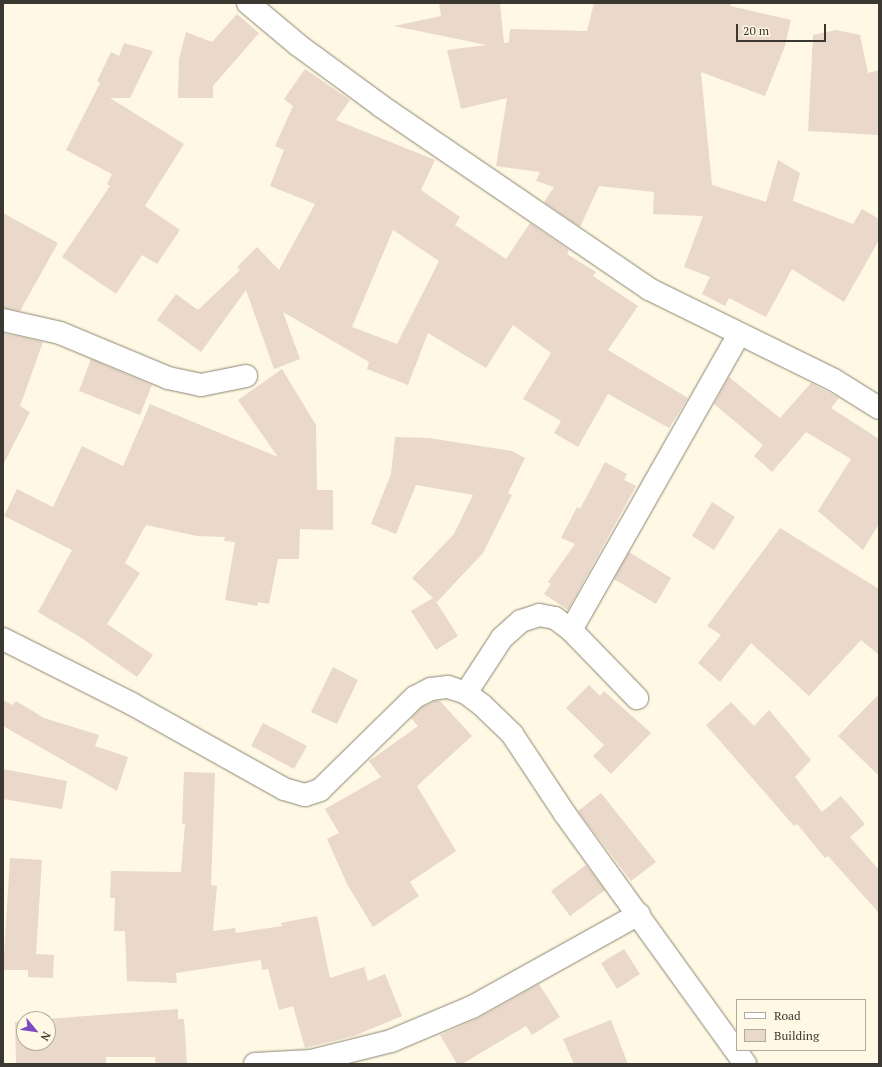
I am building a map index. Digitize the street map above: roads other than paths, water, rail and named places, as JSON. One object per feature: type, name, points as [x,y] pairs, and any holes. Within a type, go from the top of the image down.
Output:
[{"type":"street","points":[[248,3],[298,45],[480,175],[649,289],[834,380],[879,408]]},
{"type":"street","points":[[3,320],[60,333],[168,378],[201,385],[246,376]]},
{"type":"street","points":[[571,630],[739,334]]},
{"type":"street","points":[[466,693],[502,638],[521,621],[539,615],[555,618],[571,630],[637,698]]},
{"type":"street","points":[[3,639],[132,704],[284,789],[305,795],[320,790],[415,697],[431,689],[448,687],[466,693],[482,705],[512,734],[565,814],[639,914],[740,1062]]},
{"type":"street","points":[[256,1064],[311,1061],[390,1041],[472,1007],[639,914]]}]
